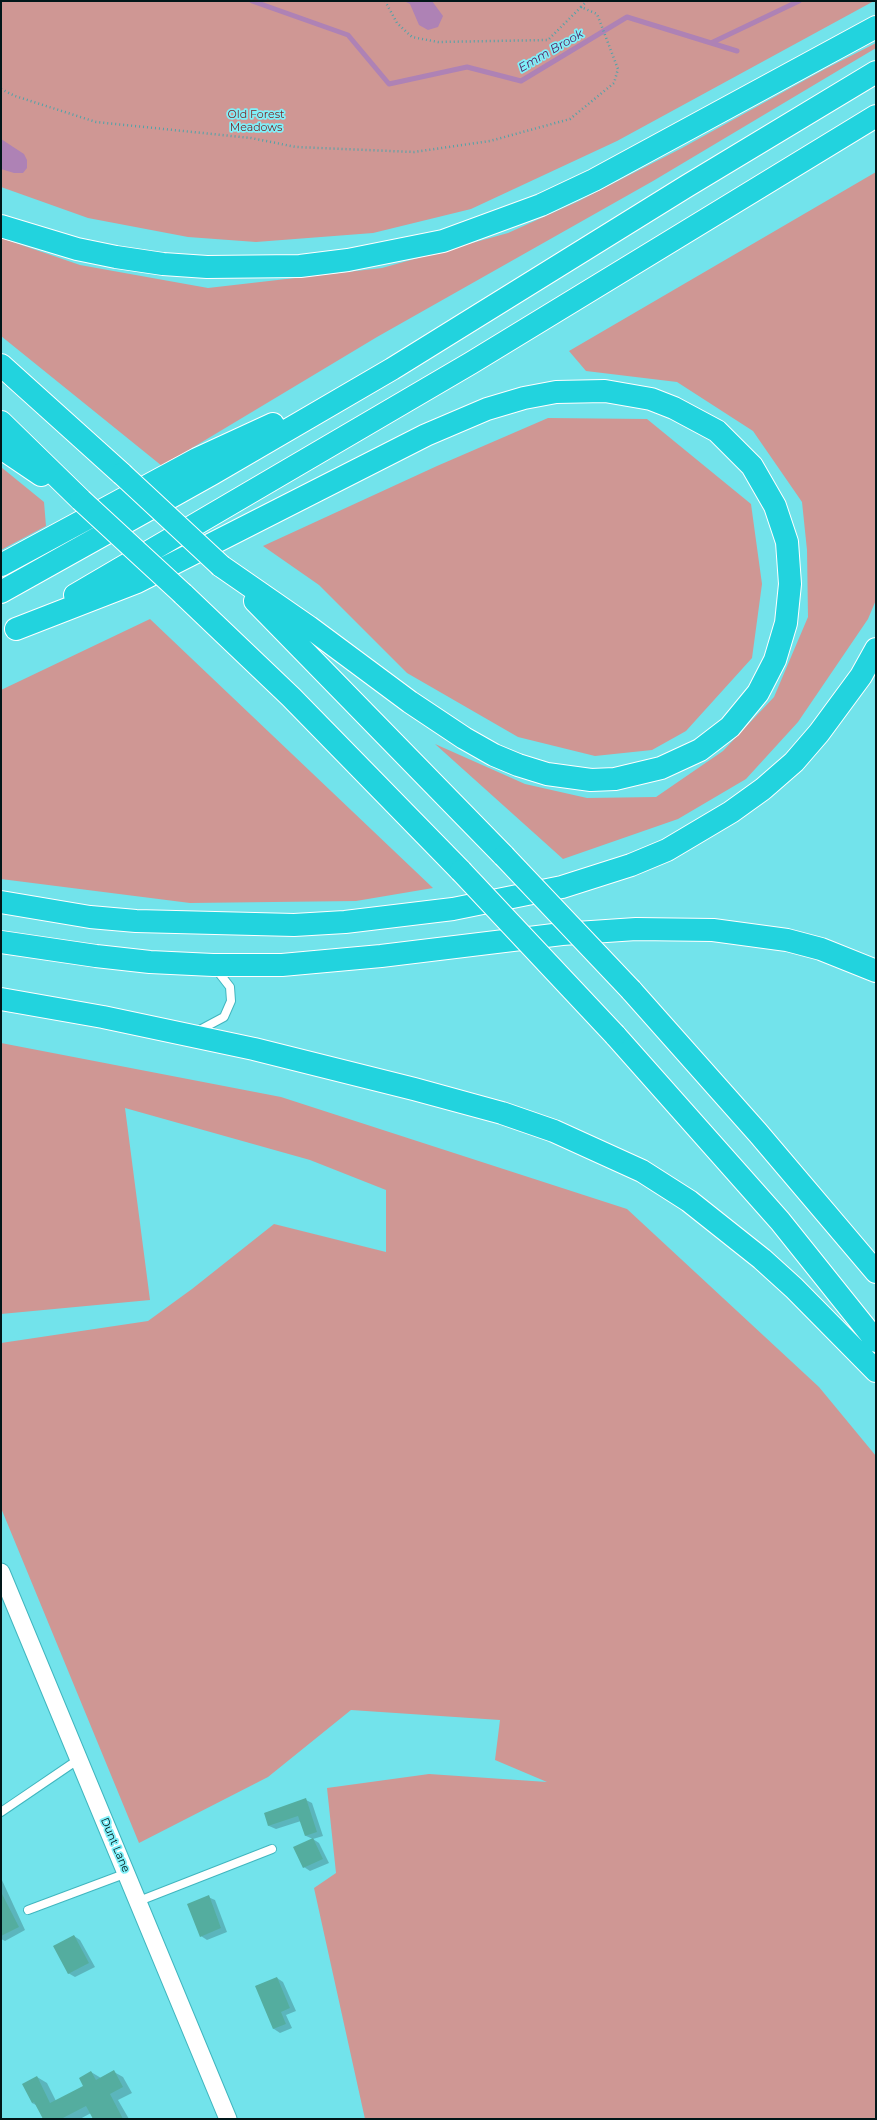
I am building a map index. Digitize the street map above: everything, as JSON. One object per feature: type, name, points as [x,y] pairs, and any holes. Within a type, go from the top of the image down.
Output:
[{"type":"highway","points":[[1,226],[77,249],[116,257],[163,264],[207,267],[300,266],[355,258],[442,241],[535,207],[594,180],[876,27]]},
{"type":"highway","points":[[1,592],[212,474],[392,369],[687,186],[876,72]]},
{"type":"highway","points":[[9,633],[471,363],[876,116]]},
{"type":"highway","points":[[1,365],[221,566],[504,856],[631,990],[758,1134],[876,1272]]},
{"type":"highway","points":[[1,565],[197,459],[392,369]]},
{"type":"highway","points":[[9,633],[137,582],[426,435],[487,409],[524,398],[556,392],[604,391],[651,399],[674,408],[716,431],[752,466],[775,506],[787,542],[790,584],[786,623],[775,660],[758,693],[730,727],[700,750],[661,768],[614,779],[591,780],[546,774],[518,765],[494,755],[464,738],[410,702],[309,627],[221,566]]},
{"type":"highway","points":[[1,422],[81,500],[183,594],[291,697],[462,871],[615,1035],[780,1221],[876,1341]]},
{"type":"highway","points":[[1,448],[81,500]]},
{"type":"highway","points":[[1,902],[90,917],[136,922],[245,926],[294,925],[345,922],[453,908],[562,887],[631,865],[667,850],[731,812],[763,789],[794,762],[819,733],[861,676],[876,649]]},
{"type":"highway","points":[[1,942],[96,956],[213,965],[282,965],[381,956],[562,934],[672,929],[713,930],[787,940],[821,949],[876,971]]},
{"type":"highway","points":[[1,999],[190,1035],[407,1087],[502,1113],[554,1131],[600,1150],[642,1171],[688,1200],[722,1226],[794,1288],[876,1371]]},
{"type":"street","name":"Dunt Lane","points":[[1,1572],[228,2119]]},
{"type":"lane","points":[[190,1035],[224,1017],[232,1001],[230,986],[213,965]]},
{"type":"lane","points":[[1,1812],[79,1759]]},
{"type":"lane","points":[[138,1900],[272,1849]]},
{"type":"lane","points":[[28,1910],[127,1873]]},
{"type":"path","points":[[385,1],[397,23],[412,37],[438,42],[548,40],[588,1]]},
{"type":"path","points":[[1,89],[15,96],[96,122],[251,138],[296,147],[414,152],[490,141],[570,119],[614,83],[618,68],[597,14],[581,7]]},
{"type":"green space","name":"Old Forest Meadows","points":[[1,1],[874,1],[617,141],[471,209],[373,233],[256,242],[188,237],[88,218],[1,187]]},
{"type":"green space","points":[[876,43],[876,48],[653,181],[377,337],[162,466],[1,336],[1,238],[80,265],[208,288],[382,268],[508,233],[579,201],[682,148],[825,69]]},
{"type":"green space","points":[[876,172],[876,600],[868,619],[798,722],[746,779],[678,819],[563,859],[435,744],[525,784],[587,798],[656,797],[723,751],[774,697],[808,617],[807,550],[802,502],[753,431],[677,382],[586,371],[569,351]]},
{"type":"green space","points":[[548,418],[647,419],[751,504],[762,584],[752,658],[686,731],[652,750],[595,756],[518,737],[407,673],[319,585],[263,546],[437,466]]},
{"type":"green space","points":[[1,467],[44,502],[46,526],[1,550]]},
{"type":"green space","points":[[150,619],[433,888],[356,901],[190,903],[1,879],[1,690]]},
{"type":"green space","points":[[1,1043],[281,1097],[627,1209],[819,1387],[876,1456],[876,2119],[365,2119],[314,1888],[336,1873],[327,1788],[429,1774],[547,1782],[495,1760],[500,1720],[351,1710],[268,1777],[139,1843],[1,1508],[1,1343],[148,1321],[192,1289],[274,1224],[386,1252],[386,1190],[310,1160],[125,1108],[150,1300],[1,1314]]},
{"type":"shaded area","points":[[404,1],[432,1],[443,16],[438,27],[428,30],[419,25],[410,4]]},
{"type":"shaded area","points":[[1,139],[24,154],[27,160],[27,168],[23,173],[14,173],[1,169]]},
{"type":"building","points":[[306,1798],[317,1832],[305,1836],[298,1816],[268,1826],[264,1813]]},
{"type":"building","points":[[313,1838],[323,1859],[303,1868],[293,1847]]},
{"type":"building","points":[[1,1892],[19,1927],[1,1936]]},
{"type":"building","points":[[209,1895],[221,1928],[200,1937],[187,1904]]},
{"type":"building","points":[[74,1935],[89,1963],[68,1974],[53,1946]]},
{"type":"building","points":[[277,1977],[290,2008],[281,2012],[286,2024],[273,2029],[255,1986]]},
{"type":"building","points":[[114,2070],[123,2087],[110,2094],[123,2119],[93,2119],[86,2106],[61,2119],[43,2119],[34,2102],[32,2103],[22,2084],[37,2076],[50,2103],[83,2086],[79,2078],[91,2071],[96,2080]]},
{"type":"waterway","name":"Emm Brook","points":[[252,1],[348,35],[389,84],[467,67],[521,81],[627,17],[737,51]]},
{"type":"waterway","points":[[711,43],[799,1]]}]
